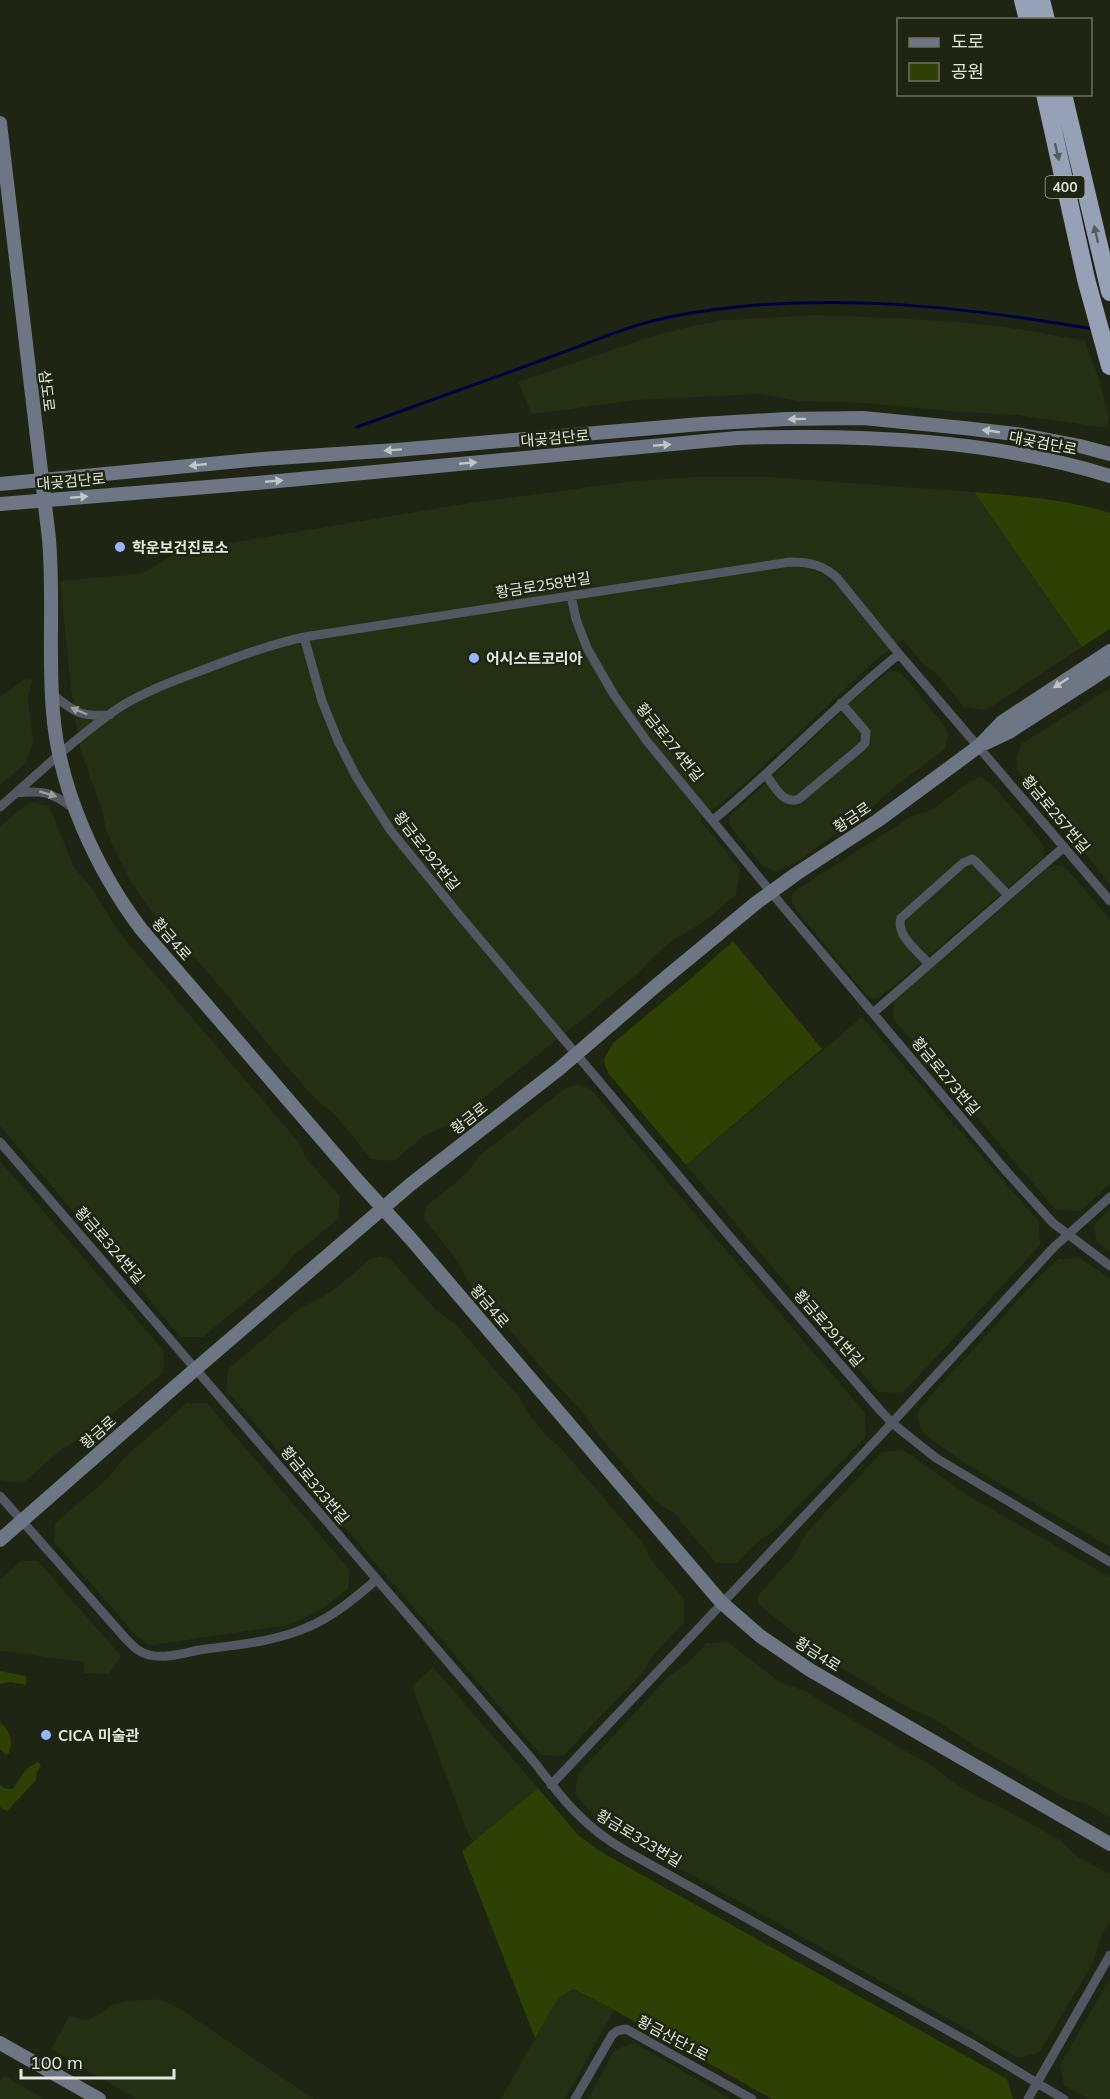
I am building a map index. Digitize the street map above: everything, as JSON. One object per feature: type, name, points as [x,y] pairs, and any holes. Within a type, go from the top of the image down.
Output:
[{"type":"highway","points":[[1023,0],[1028,18]]},
{"type":"highway","points":[[1041,0],[1046,18]]},
{"type":"highway","name":"400","points":[[1045,96],[1086,279],[1110,366]]},
{"type":"highway","name":"400","points":[[1064,96],[1110,291]]},
{"type":"street","name":"삼도로","points":[[0,123],[42,480],[52,579],[52,629]]},
{"type":"street","name":"대곶검단로","points":[[0,484],[262,459],[408,449],[701,423],[786,419],[863,418],[964,428],[1023,435],[1110,454]]},
{"type":"street","name":"대곶검단로","points":[[0,504],[257,483],[737,438],[817,435],[875,437],[1014,453],[1110,476]]},
{"type":"street","points":[[1089,470],[1110,483]]},
{"type":"street","name":"황금로258번길","points":[[60,755],[110,715],[134,700],[184,677],[270,645],[304,637],[790,562],[807,562],[830,570],[979,746]]},
{"type":"street","name":"황금로274번길","points":[[571,596],[580,633],[615,695],[646,740],[771,892]]},
{"type":"street","name":"황금4로","points":[[52,629],[52,694],[55,734],[75,810],[101,868],[141,929],[411,1239],[721,1602],[760,1636],[810,1670],[1110,1844]]},
{"type":"street","name":"황금로292번길","points":[[304,637],[330,722],[357,777],[375,807],[413,859],[576,1054]]},
{"type":"street","name":"황금로","points":[[0,1540],[383,1209],[576,1054],[657,984],[771,892],[877,820],[979,746],[1002,722],[1110,651]]},
{"type":"street","points":[[713,820],[766,775],[841,702],[899,654]]},
{"type":"street","name":"황금로","points":[[979,746],[1009,732],[1110,667]]},
{"type":"street","points":[[52,694],[78,713],[110,715]]},
{"type":"street","points":[[766,775],[786,800],[792,802],[799,799],[860,748],[865,743],[866,732],[841,702]]},
{"type":"street","name":"황금로257번길","points":[[979,746],[1110,901]]},
{"type":"street","points":[[0,807],[60,755]]},
{"type":"street","points":[[16,793],[47,792],[75,810]]},
{"type":"street","points":[[873,1013],[1064,847]]},
{"type":"street","points":[[928,964],[901,932],[899,923],[903,915],[963,863],[975,861],[1008,895]]},
{"type":"street","name":"황금로273번길","points":[[771,892],[1007,1172],[1053,1223],[1110,1266]]},
{"type":"street","name":"황금로291번길","points":[[576,1054],[724,1230],[892,1423],[948,1466],[1110,1562]]},
{"type":"street","name":"황금로324번길","points":[[0,1142],[196,1369]]},
{"type":"street","points":[[551,1785],[892,1423],[1066,1234],[1110,1197]]},
{"type":"street","name":"황금로323번길","points":[[196,1369],[585,1823],[610,1842],[974,2045],[1064,2099]]},
{"type":"street","points":[[0,1496],[126,1640],[140,1652],[149,1655],[199,1650],[299,1631],[337,1611],[376,1580]]},
{"type":"street","points":[[1028,2099],[1110,1955]]},
{"type":"street","name":"황금산단1로","points":[[575,2099],[612,2035],[626,2029],[752,2099]]},
{"type":"street","points":[[0,2043],[99,2099]]},
{"type":"shaded area","points":[[818,315],[969,323],[1085,341],[1099,379],[1109,417],[1107,428],[1017,415],[864,403],[798,401],[760,394],[638,400],[532,414],[518,382],[650,337],[684,328],[723,320]]},
{"type":"shaded area","points":[[696,477],[770,477],[974,492],[1082,647],[986,710],[964,707],[938,675],[922,663],[903,639],[875,661],[743,785],[700,820],[740,869],[736,895],[701,924],[676,938],[584,1018],[451,1124],[425,1135],[394,1161],[371,1159],[335,1115],[314,1098],[185,946],[152,912],[129,879],[107,833],[102,811],[80,748],[71,690],[60,581],[136,574],[147,571],[175,553],[184,551],[456,505],[634,481]]},
{"type":"shaded area","points":[[888,672],[900,673],[909,682],[945,727],[948,735],[945,749],[893,788],[873,807],[794,864],[775,871],[762,866],[730,826],[729,816],[857,696]]},
{"type":"shaded area","points":[[25,679],[32,680],[28,699],[33,742],[26,763],[0,785],[0,697]]},
{"type":"shaded area","points":[[1110,688],[1110,884],[1022,776],[1017,769],[1016,761],[1021,744]]},
{"type":"shaded area","points":[[981,777],[992,784],[1041,842],[1044,847],[1043,858],[894,986],[878,998],[867,996],[796,910],[791,900],[792,895],[799,888],[909,818],[933,809],[970,781]]},
{"type":"shaded area","points":[[30,802],[49,806],[74,867],[91,887],[118,931],[297,1140],[307,1160],[340,1196],[338,1219],[293,1256],[279,1274],[203,1337],[181,1337],[0,1126],[0,826]]},
{"type":"shaded area","points":[[1054,866],[1067,869],[1110,920],[1110,1184],[1080,1211],[1056,1210],[893,1019],[894,1000],[1047,869]]},
{"type":"shaded area","points":[[862,1017],[1039,1222],[1040,1245],[903,1393],[878,1392],[686,1165]]},
{"type":"shaded area","points":[[578,1084],[591,1089],[865,1413],[866,1437],[775,1530],[757,1542],[737,1563],[716,1563],[674,1513],[654,1500],[598,1435],[585,1415],[544,1371],[468,1281],[456,1259],[424,1219],[429,1204],[465,1175],[479,1156],[564,1089]]},
{"type":"shaded area","points":[[0,1161],[164,1351],[163,1373],[84,1437],[62,1449],[23,1483],[0,1480]]},
{"type":"shaded area","points":[[1110,1209],[1110,1252],[1097,1242],[1094,1228],[1096,1222]]},
{"type":"shaded area","points":[[379,1256],[390,1259],[436,1310],[455,1324],[519,1397],[530,1416],[547,1436],[558,1445],[642,1542],[652,1561],[684,1599],[684,1622],[654,1654],[643,1672],[563,1756],[541,1755],[226,1390],[228,1369],[300,1308],[331,1292],[368,1261]]},
{"type":"shaded area","points":[[1080,1258],[1110,1279],[1110,1547],[966,1464],[928,1437],[921,1430],[917,1416],[919,1409],[1039,1277],[1059,1259]]},
{"type":"shaded area","points":[[187,1403],[207,1403],[350,1570],[348,1589],[325,1607],[288,1625],[147,1644],[137,1636],[54,1542],[55,1523],[107,1479],[124,1458]]},
{"type":"shaded area","points":[[903,1450],[972,1498],[1110,1577],[1110,1818],[1087,1804],[1065,1798],[975,1746],[933,1718],[914,1711],[814,1652],[758,1604],[758,1595],[793,1557],[806,1533],[882,1452]]},
{"type":"shaded area","points":[[21,1561],[38,1561],[121,1656],[109,1674],[84,1673],[84,1662],[0,1651],[0,1580]]},
{"type":"shaded area","points":[[728,1642],[778,1681],[805,1691],[934,1767],[951,1781],[980,1798],[1060,1840],[1078,1857],[1110,1874],[1110,1922],[1102,1935],[1093,1963],[1039,2053],[1018,2058],[620,1835],[599,1822],[575,1794],[578,1774],[668,1677],[690,1661],[707,1643]]},
{"type":"shaded area","points":[[433,1667],[538,1788],[474,1842],[469,1836],[412,1686]]},
{"type":"shaded area","points":[[1110,1978],[1110,2099],[1088,2099],[1064,2086],[1060,2065]]},
{"type":"shaded area","points":[[572,1989],[614,2010],[565,2099],[501,2099],[558,1997]]},
{"type":"shaded area","points":[[159,1999],[179,2008],[314,2099],[136,2099],[51,2049],[70,2015],[88,2020],[113,2005],[126,2001]]},
{"type":"shaded area","points":[[635,2043],[731,2099],[588,2099],[614,2050]]},
{"type":"shaded area","points":[[4,2075],[44,2099],[0,2099],[0,2081]]},
{"type":"green space","points":[[974,492],[1059,501],[1110,513],[1110,629],[1082,647]]},
{"type":"green space","points":[[733,941],[822,1049],[686,1165],[609,1074],[604,1059],[613,1043]]},
{"type":"green space","points":[[0,1671],[26,1676],[26,1685],[11,1682],[0,1684]]},
{"type":"green space","points":[[0,1722],[11,1740],[9,1753],[6,1755],[0,1749]]},
{"type":"green space","points":[[38,1762],[41,1766],[36,1780],[7,1811],[0,1807],[0,1785],[6,1789],[13,1789],[26,1769]]},
{"type":"green space","points":[[538,1788],[578,1835],[603,1853],[1007,2079],[1013,2099],[772,2099],[573,1989],[558,1998],[535,2038],[462,1851]]},
{"type":"waterway","points":[[357,427],[637,325],[718,309],[825,302],[879,304],[987,313],[1093,329]]},
{"type":"place","name":"학운보건진료소","points":[[120,547]]},
{"type":"place","name":"어시스트코리아","points":[[474,658]]},
{"type":"place","name":"CICA 미술관","points":[[46,1735]]}]
